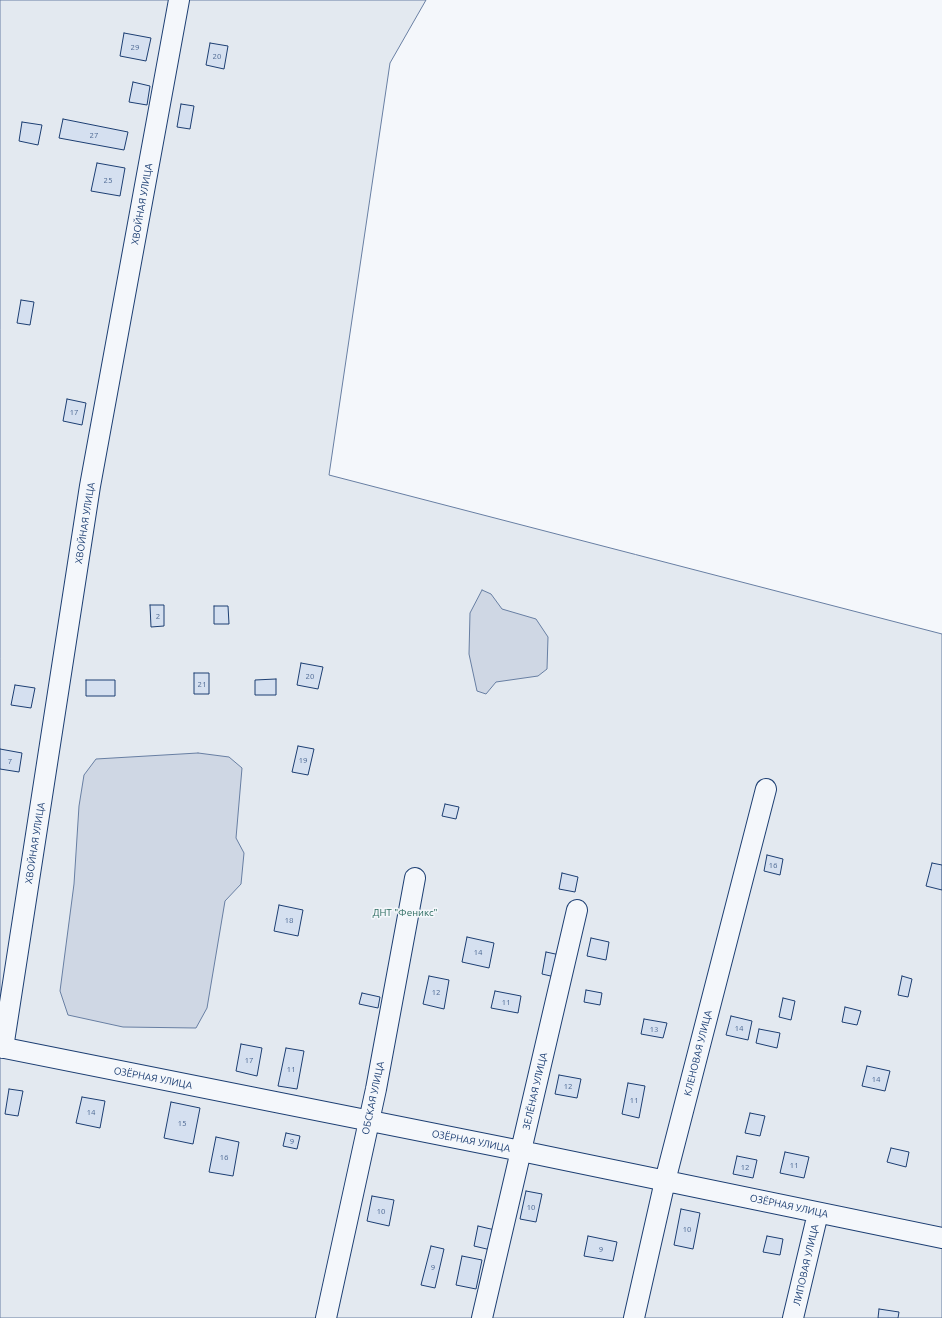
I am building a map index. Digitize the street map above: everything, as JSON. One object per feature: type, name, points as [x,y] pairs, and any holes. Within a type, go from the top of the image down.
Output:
[{"type":"street","name":"ХВОЙНАЯ УЛИЦА","points":[[2,1048],[90,486],[179,0]]},
{"type":"street","name":"КЛЕНОВАЯ УЛИЦА","points":[[634,1318],[665,1181],[766,789]]},
{"type":"street","name":"ОБСКАЯ УЛИЦА","points":[[326,1318],[376,1089],[415,878]]},
{"type":"street","name":"ЗЕЛЁНАЯ УЛИЦА","points":[[482,1318],[577,910]]},
{"type":"street","name":"ОЗЁРНАЯ УЛИЦА","points":[[2,1048],[521,1151],[942,1238]]},
{"type":"street","name":"ЛИПОВАЯ УЛИЦА","points":[[793,1318],[818,1213]]},
{"type":"green space","name":"ДНТ \"Феникс\"","points":[[0,0],[426,0],[390,63],[329,475],[942,634],[942,1318],[0,1318]]},
{"type":"shaded area","points":[[482,590],[491,594],[502,609],[536,619],[548,637],[547,669],[538,676],[496,682],[486,694],[477,691],[469,654],[470,613]]},
{"type":"shaded area","points":[[198,753],[229,757],[242,768],[236,838],[244,853],[241,884],[225,901],[207,1008],[196,1028],[123,1027],[68,1015],[60,991],[74,884],[79,806],[84,775],[96,759]]},
{"type":"building","points":[[124,33],[151,38],[146,61],[120,56]]},
{"type":"building","points":[[210,43],[228,46],[224,69],[206,65]]},
{"type":"building","points":[[133,82],[150,86],[147,105],[129,102]]},
{"type":"building","points":[[181,104],[194,106],[190,129],[177,127]]},
{"type":"building","points":[[63,119],[128,132],[124,150],[59,138]]},
{"type":"building","points":[[22,122],[42,125],[38,145],[19,141]]},
{"type":"building","points":[[97,163],[125,168],[120,196],[91,191]]},
{"type":"building","points":[[21,300],[34,302],[30,325],[17,323]]},
{"type":"building","points":[[67,399],[86,403],[82,425],[63,421]]},
{"type":"building","points":[[150,605],[164,605],[164,626],[151,627]]},
{"type":"building","points":[[214,606],[228,606],[229,624],[214,624]]},
{"type":"building","points":[[301,663],[323,667],[318,689],[297,685]]},
{"type":"building","points":[[194,673],[209,673],[209,694],[194,694]]},
{"type":"building","points":[[276,679],[276,695],[255,695],[255,680]]},
{"type":"building","points":[[86,680],[115,680],[115,696],[86,696]]},
{"type":"building","points":[[15,685],[35,688],[31,708],[11,705]]},
{"type":"building","points":[[298,746],[314,749],[308,775],[292,772]]},
{"type":"building","points":[[0,749],[22,753],[19,772],[0,769]]},
{"type":"building","points":[[445,804],[459,807],[456,819],[442,816]]},
{"type":"building","points":[[767,855],[783,859],[780,875],[764,871]]},
{"type":"building","points":[[932,863],[942,865],[942,890],[926,886]]},
{"type":"building","points":[[562,873],[578,877],[575,892],[559,889]]},
{"type":"building","points":[[279,905],[303,910],[298,936],[274,931]]},
{"type":"building","points":[[467,937],[494,943],[489,968],[462,962]]},
{"type":"building","points":[[591,938],[609,942],[606,960],[587,956]]},
{"type":"building","points":[[546,952],[560,955],[555,977],[542,974]]},
{"type":"building","points":[[429,976],[449,980],[444,1009],[423,1004]]},
{"type":"building","points":[[902,976],[912,979],[908,997],[898,995]]},
{"type":"building","points":[[586,990],[602,993],[600,1005],[584,1002]]},
{"type":"building","points":[[495,991],[521,996],[518,1013],[491,1008]]},
{"type":"building","points":[[362,993],[380,997],[378,1008],[359,1004]]},
{"type":"building","points":[[783,998],[795,1001],[791,1020],[779,1017]]},
{"type":"building","points":[[845,1007],[861,1011],[857,1025],[842,1022]]},
{"type":"building","points":[[731,1016],[752,1021],[748,1040],[726,1035]]},
{"type":"building","points":[[644,1019],[667,1023],[663,1038],[641,1034]]},
{"type":"building","points":[[759,1029],[780,1033],[777,1048],[756,1043]]},
{"type":"building","points":[[241,1044],[262,1048],[257,1076],[236,1071]]},
{"type":"building","points":[[286,1048],[304,1051],[297,1089],[278,1086]]},
{"type":"building","points":[[867,1066],[890,1071],[885,1091],[862,1086]]},
{"type":"building","points":[[559,1075],[581,1079],[577,1098],[555,1094]]},
{"type":"building","points":[[628,1083],[645,1086],[639,1118],[622,1114]]},
{"type":"building","points":[[9,1089],[23,1091],[18,1116],[5,1114]]},
{"type":"building","points":[[82,1097],[105,1101],[100,1128],[76,1123]]},
{"type":"building","points":[[171,1102],[200,1108],[193,1144],[164,1138]]},
{"type":"building","points":[[750,1113],[765,1116],[760,1136],[745,1133]]},
{"type":"building","points":[[286,1133],[300,1136],[297,1149],[283,1146]]},
{"type":"building","points":[[216,1137],[239,1142],[233,1176],[209,1172]]},
{"type":"building","points":[[891,1148],[909,1152],[906,1167],[887,1162]]},
{"type":"building","points":[[785,1152],[809,1157],[804,1178],[780,1173]]},
{"type":"building","points":[[737,1156],[757,1160],[753,1178],[733,1174]]},
{"type":"building","points":[[526,1191],[542,1194],[536,1222],[520,1219]]},
{"type":"building","points":[[372,1196],[394,1200],[389,1226],[367,1221]]},
{"type":"building","points":[[681,1209],[700,1213],[693,1249],[674,1245]]},
{"type":"building","points":[[478,1226],[495,1230],[491,1250],[474,1246]]},
{"type":"building","points":[[588,1236],[617,1242],[613,1261],[584,1256]]},
{"type":"building","points":[[767,1236],[783,1239],[780,1255],[763,1252]]},
{"type":"building","points":[[431,1246],[444,1249],[435,1288],[421,1285]]},
{"type":"building","points":[[462,1256],[482,1260],[476,1289],[456,1285]]},
{"type":"building","points":[[879,1309],[899,1312],[898,1318],[878,1318]]}]
